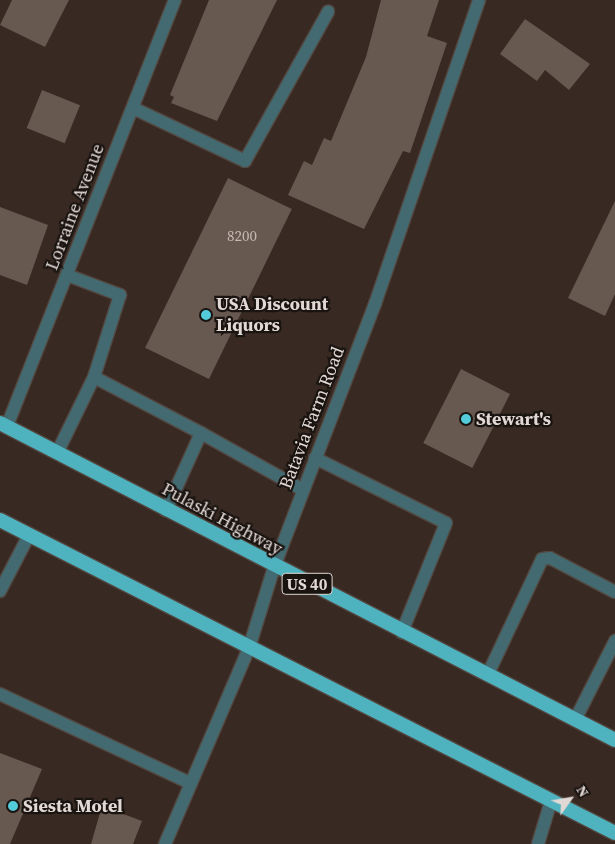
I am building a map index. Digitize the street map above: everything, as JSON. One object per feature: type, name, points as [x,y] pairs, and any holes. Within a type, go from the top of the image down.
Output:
[{"type":"highway","name":"Pulaski Highway","points":[[4,425],[274,567],[615,740]]},
{"type":"highway","points":[[0,520],[615,833]]},
{"type":"street","name":"Lorraine Avenue","points":[[4,425],[67,275],[175,0]]},
{"type":"street","name":"Batavia Farm Road","points":[[165,844],[249,648],[274,567],[375,304],[479,0]]},
{"type":"street","points":[[132,108],[245,161],[328,12]]},
{"type":"street","points":[[57,453],[94,377],[120,295],[67,275]]},
{"type":"street","points":[[94,377],[202,433],[303,490]]},
{"type":"street","points":[[166,510],[202,433]]},
{"type":"street","points":[[315,458],[446,524],[402,632]]},
{"type":"street","points":[[0,590],[29,535]]},
{"type":"street","points":[[488,674],[542,560],[550,558],[615,592]]},
{"type":"street","points":[[575,720],[615,641]]},
{"type":"street","points":[[0,694],[190,783]]},
{"type":"street","points":[[538,844],[551,801]]},
{"type":"building","points":[[12,0],[69,0],[45,47],[0,25]]},
{"type":"building","points":[[209,0],[277,0],[217,121],[171,103],[174,97],[170,95]]},
{"type":"building","points":[[381,0],[439,0],[427,36],[447,43],[410,153],[403,151],[364,229],[288,195],[304,161],[312,165],[324,138],[331,141],[366,57]]},
{"type":"building","points":[[525,19],[590,64],[569,90],[545,70],[537,81],[500,54]]},
{"type":"building","points":[[42,90],[80,105],[65,143],[27,128]]},
{"type":"building","points":[[228,178],[292,209],[209,379],[145,348]]},
{"type":"building","points":[[615,201],[615,294],[605,316],[568,298]]},
{"type":"building","points":[[0,207],[48,225],[27,285],[0,275]]},
{"type":"building","name":"Stewart's","points":[[461,369],[510,394],[472,468],[423,443]]},
{"type":"building","name":"Siesta Motel","points":[[0,753],[42,769],[10,844],[0,844]]},
{"type":"building","points":[[102,806],[142,821],[133,844],[91,844]]},
{"type":"place","name":"USA Discount Liquors","points":[[206,315]]},
{"type":"place","name":"Stewart's","points":[[466,419]]},
{"type":"place","name":"Siesta Motel","points":[[13,806]]}]
